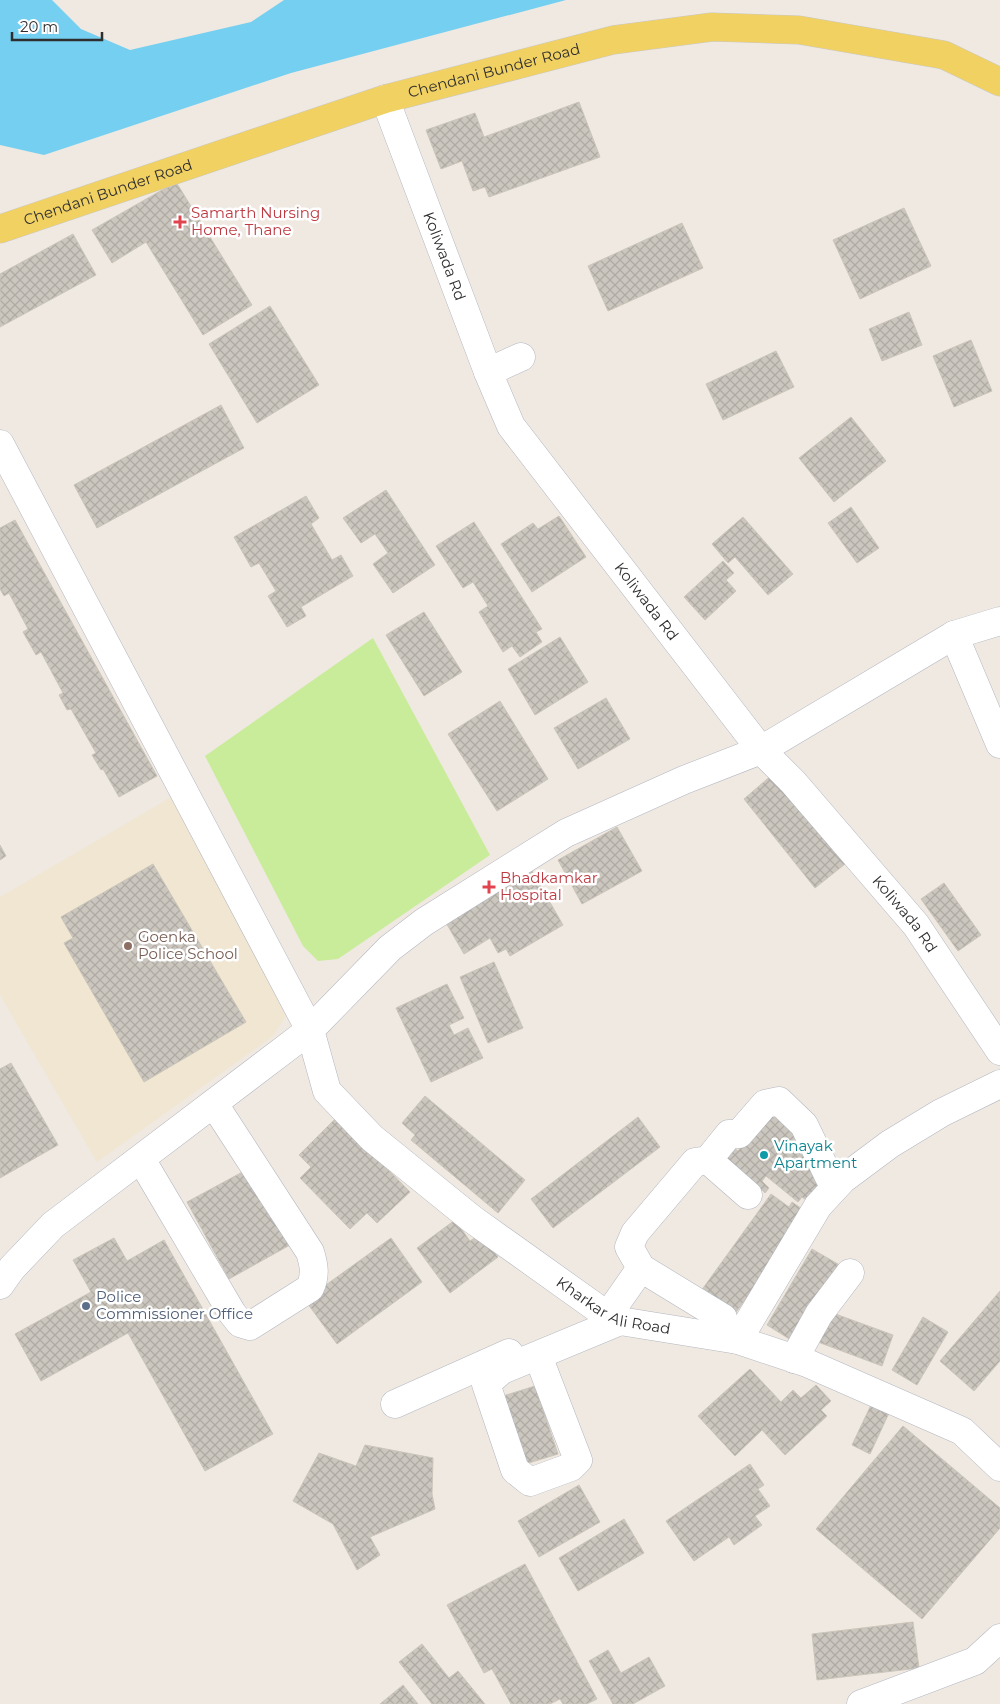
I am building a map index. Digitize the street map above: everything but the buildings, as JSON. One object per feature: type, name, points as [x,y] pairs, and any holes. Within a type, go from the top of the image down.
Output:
[{"type":"main road","name":"Chendani Bunder Road","points":[[0,229],[385,98],[613,40],[712,27],[799,30],[944,55],[1000,82]]},
{"type":"street","name":"Koliwada Rd","points":[[385,98],[488,372],[511,426],[761,750],[793,782],[916,925],[1000,1051]]},
{"type":"street","points":[[488,372],[521,357]]},
{"type":"street","name":"Kharkar Ali Road","points":[[0,444],[310,1030],[327,1091],[372,1138],[472,1219],[608,1314],[731,1329],[794,1359],[962,1431],[1000,1467]]},
{"type":"street","points":[[0,1285],[12,1268],[53,1225],[310,1030],[354,983],[403,937],[424,922],[566,833],[684,780],[761,750],[954,636],[1000,621]]},
{"type":"street","points":[[954,636],[1000,744]]},
{"type":"street","points":[[829,1177],[804,1125],[779,1101],[765,1104],[739,1134],[729,1134],[708,1160],[695,1162],[635,1233],[629,1247],[641,1268],[731,1329],[818,1206],[843,1179],[890,1144],[941,1113],[1000,1084]]},
{"type":"street","points":[[141,1159],[232,1313],[240,1323],[250,1326],[310,1288],[314,1278],[314,1265],[310,1252],[214,1104]]},
{"type":"street","points":[[708,1160],[748,1195]]},
{"type":"street","points":[[538,1356],[608,1314],[641,1268]]},
{"type":"street","points":[[794,1359],[819,1314],[850,1273]]},
{"type":"street","points":[[395,1404],[578,1322],[608,1314]]},
{"type":"street","points":[[862,1704],[975,1661],[1000,1638]]},
{"type":"shaded area","name":"Goenka Police School","points":[[175,795],[283,994],[286,1016],[273,1036],[97,1162],[0,995],[0,897]]},
{"type":"green space","points":[[373,638],[490,855],[338,959],[318,961],[303,946],[205,756]]},
{"type":"water","points":[[0,0],[52,0],[81,29],[130,50],[251,22],[284,0],[566,0],[291,73],[44,155],[0,145]]},
{"type":"place","name":"Samarth Nursing Home, Thane","points":[[180,222]]},
{"type":"place","name":"Bhadkamkar Hospital","points":[[489,887]]},
{"type":"place","name":"Goenka Police School","points":[[128,946]]},
{"type":"place","name":"Vinayak Apartment","points":[[764,1155]]},
{"type":"place","name":"Police Commissioner Office","points":[[86,1306]]}]
